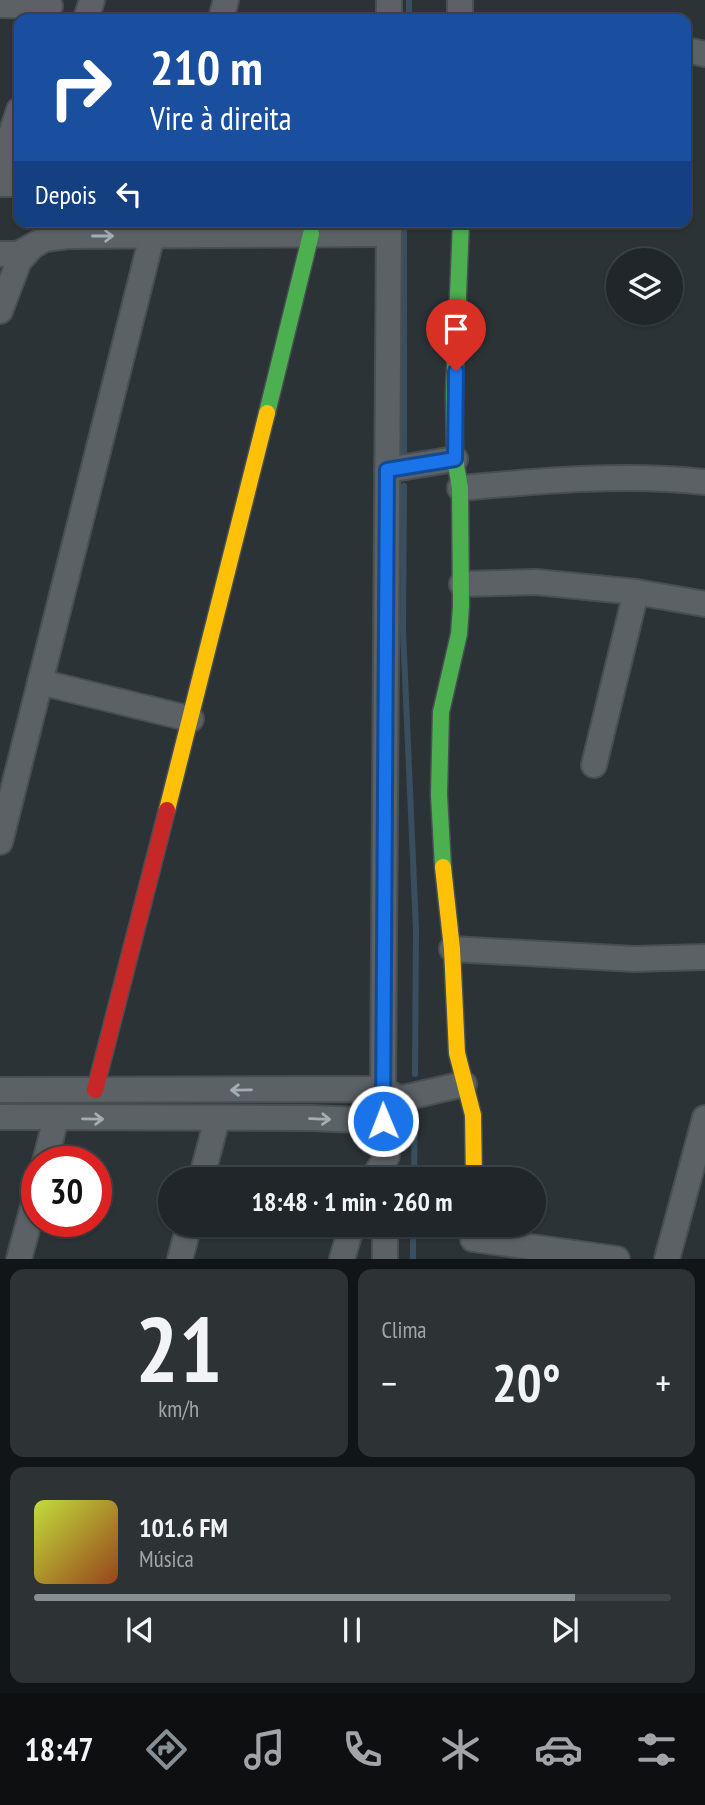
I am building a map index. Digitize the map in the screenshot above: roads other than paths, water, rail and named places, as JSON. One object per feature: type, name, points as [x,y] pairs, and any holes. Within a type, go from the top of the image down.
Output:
[{"type":"street","points":[[0,5],[49,8]]},
{"type":"street","points":[[0,168],[14,125]]},
{"type":"street","points":[[0,254],[18,254],[37,239],[68,236],[311,234],[388,228],[397,468],[391,1094],[383,1121],[387,1167]]},
{"type":"street","points":[[461,228],[454,395],[462,584],[459,634],[441,712],[439,795],[443,873],[452,949],[454,1036],[474,1126],[474,1167]]},
{"type":"street","points":[[95,1090],[191,719],[311,234]]},
{"type":"street","points":[[0,842],[152,236]]},
{"type":"street","points":[[0,311],[19,261],[37,239]]},
{"type":"street","points":[[397,468],[455,459]]},
{"type":"street","points":[[460,488],[581,480],[705,481]]},
{"type":"street","points":[[462,584],[536,582],[636,592],[705,604]]},
{"type":"street","points":[[594,765],[636,592]]},
{"type":"street","points":[[40,682],[191,719]]},
{"type":"street","points":[[452,949],[634,959],[705,957]]},
{"type":"street","points":[[0,1090],[424,1094],[464,1084]]},
{"type":"street","points":[[0,1117],[383,1121]]},
{"type":"street","points":[[49,1146],[56,1118]]},
{"type":"street","points":[[667,1259],[705,1118]]},
{"type":"street","points":[[204,1167],[217,1119]]},
{"type":"street","points":[[19,1259],[25,1237]]},
{"type":"street","points":[[180,1259],[186,1237]]},
{"type":"street","points":[[342,1259],[348,1237]]},
{"type":"street","points":[[385,1259],[386,1237]]},
{"type":"street","points":[[473,1241],[617,1259]]},
{"type":"waterway","points":[[409,0],[409,14]]},
{"type":"waterway","points":[[404,230],[404,456]]},
{"type":"waterway","points":[[404,486],[403,630],[416,929],[415,1074]]},
{"type":"waterway","points":[[414,1167],[415,1104]]},
{"type":"waterway","points":[[413,1237],[413,1259]]}]
